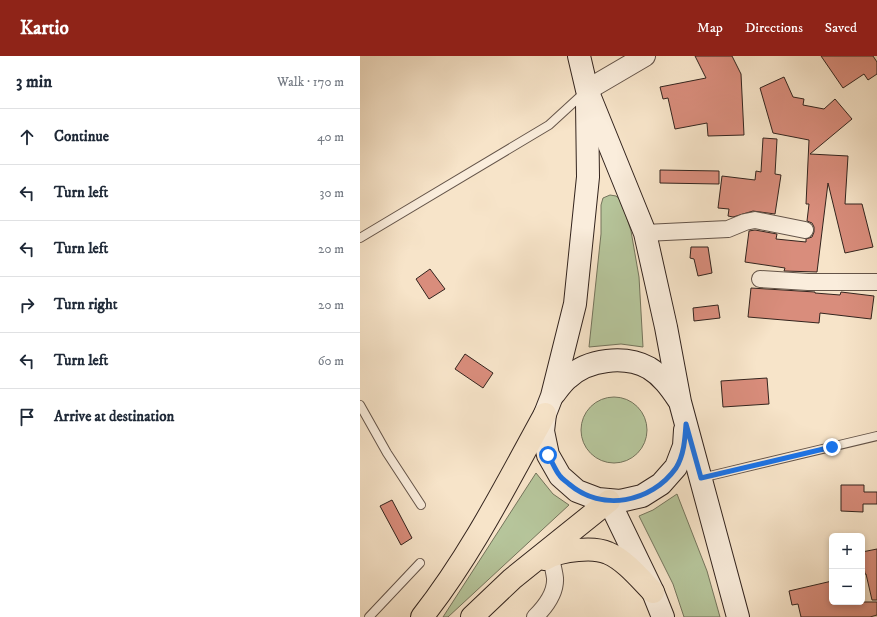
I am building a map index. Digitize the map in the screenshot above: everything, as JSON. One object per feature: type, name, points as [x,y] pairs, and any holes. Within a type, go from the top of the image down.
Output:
[{"type":"main road","points":[[579,56],[587,90],[645,233],[666,327],[680,402],[738,617]]},
{"type":"main road","points":[[587,90],[588,177],[575,296],[543,431],[548,455],[560,476],[577,490],[598,499],[620,501],[642,496],[662,484],[676,467],[684,446],[686,424]]},
{"type":"main road","points":[[422,617],[444,589],[482,527],[549,405],[567,378],[578,370],[601,361],[625,360],[649,368],[668,383],[680,402]]},
{"type":"main road","points":[[472,617],[512,579],[609,501]]},
{"type":"main road","points":[[609,501],[653,592],[663,617]]},
{"type":"main road","points":[[512,579],[550,555],[569,550],[589,549],[608,553],[625,565],[653,592]]},
{"type":"street","points":[[587,90],[645,56]]},
{"type":"street","points":[[645,233],[722,230],[755,220],[805,230]]},
{"type":"street","points":[[760,279],[808,282],[877,282]]},
{"type":"street","points":[[535,617],[552,596],[555,579],[550,555]]},
{"type":"lane","points":[[360,238],[549,125],[587,90]]},
{"type":"lane","points":[[360,405],[421,505]]},
{"type":"lane","points":[[701,478],[877,436]]},
{"type":"lane","points":[[369,617],[420,563]]},
{"type":"green space","points":[[610,195],[616,196],[621,200],[631,231],[639,277],[643,347],[621,344],[589,347],[601,234],[601,205],[603,198]]},
{"type":"green space","points":[[608,397],[620,397],[627,399],[638,406],[645,417],[647,430],[645,443],[638,454],[627,461],[620,463],[608,463],[601,461],[590,454],[583,443],[581,436],[581,424],[583,417],[590,406],[601,399]]},
{"type":"green space","points":[[536,473],[553,494],[569,505],[448,617],[443,617]]},
{"type":"green space","points":[[677,494],[707,571],[720,617],[684,617],[673,584],[639,516],[653,510]]},
{"type":"building","points":[[695,56],[732,56],[741,74],[744,135],[708,136],[707,123],[675,129],[668,98],[663,99],[660,87],[706,78]]},
{"type":"building","points":[[821,56],[873,56],[877,62],[877,74],[868,80],[864,74],[843,88]]},
{"type":"building","points":[[784,77],[793,97],[804,99],[803,105],[824,109],[835,99],[852,119],[810,154],[848,156],[845,204],[862,204],[873,247],[845,253],[828,183],[817,272],[784,271],[785,268],[745,262],[749,231],[755,230],[777,234],[776,239],[806,242],[806,239],[812,237],[814,232],[812,223],[807,221],[809,204],[806,204],[809,140],[773,133],[760,88]]},
{"type":"building","points":[[763,138],[777,139],[775,174],[781,175],[775,214],[753,211],[733,217],[728,216],[729,209],[718,208],[722,176],[755,180],[756,171],[761,172]]},
{"type":"building","points":[[660,170],[719,171],[719,184],[660,183]]},
{"type":"building","points":[[691,247],[708,247],[712,273],[698,276],[694,259],[690,258]]},
{"type":"building","points":[[430,269],[445,289],[429,299],[416,279]]},
{"type":"building","points":[[751,288],[840,295],[841,292],[874,296],[871,319],[820,313],[819,323],[748,317]]},
{"type":"building","points":[[718,305],[720,318],[694,321],[693,308]]},
{"type":"building","points":[[465,354],[493,373],[483,388],[455,369]]},
{"type":"building","points":[[767,378],[769,404],[723,407],[721,381]]},
{"type":"building","points":[[841,485],[864,485],[864,492],[877,492],[877,504],[863,504],[863,512],[841,511]]},
{"type":"building","points":[[392,500],[412,538],[401,545],[380,506]]},
{"type":"building","points":[[877,549],[877,600],[872,600],[865,574],[865,551]]},
{"type":"building","points":[[829,582],[829,605],[865,605],[865,602],[877,602],[877,615],[870,617],[801,617],[798,604],[792,605],[789,591]]},
{"type":"route","points":[[548,455],[560,476],[577,490],[598,499],[620,501],[642,496],[662,484],[676,467],[684,446],[686,424],[701,478],[832,447]]}]
